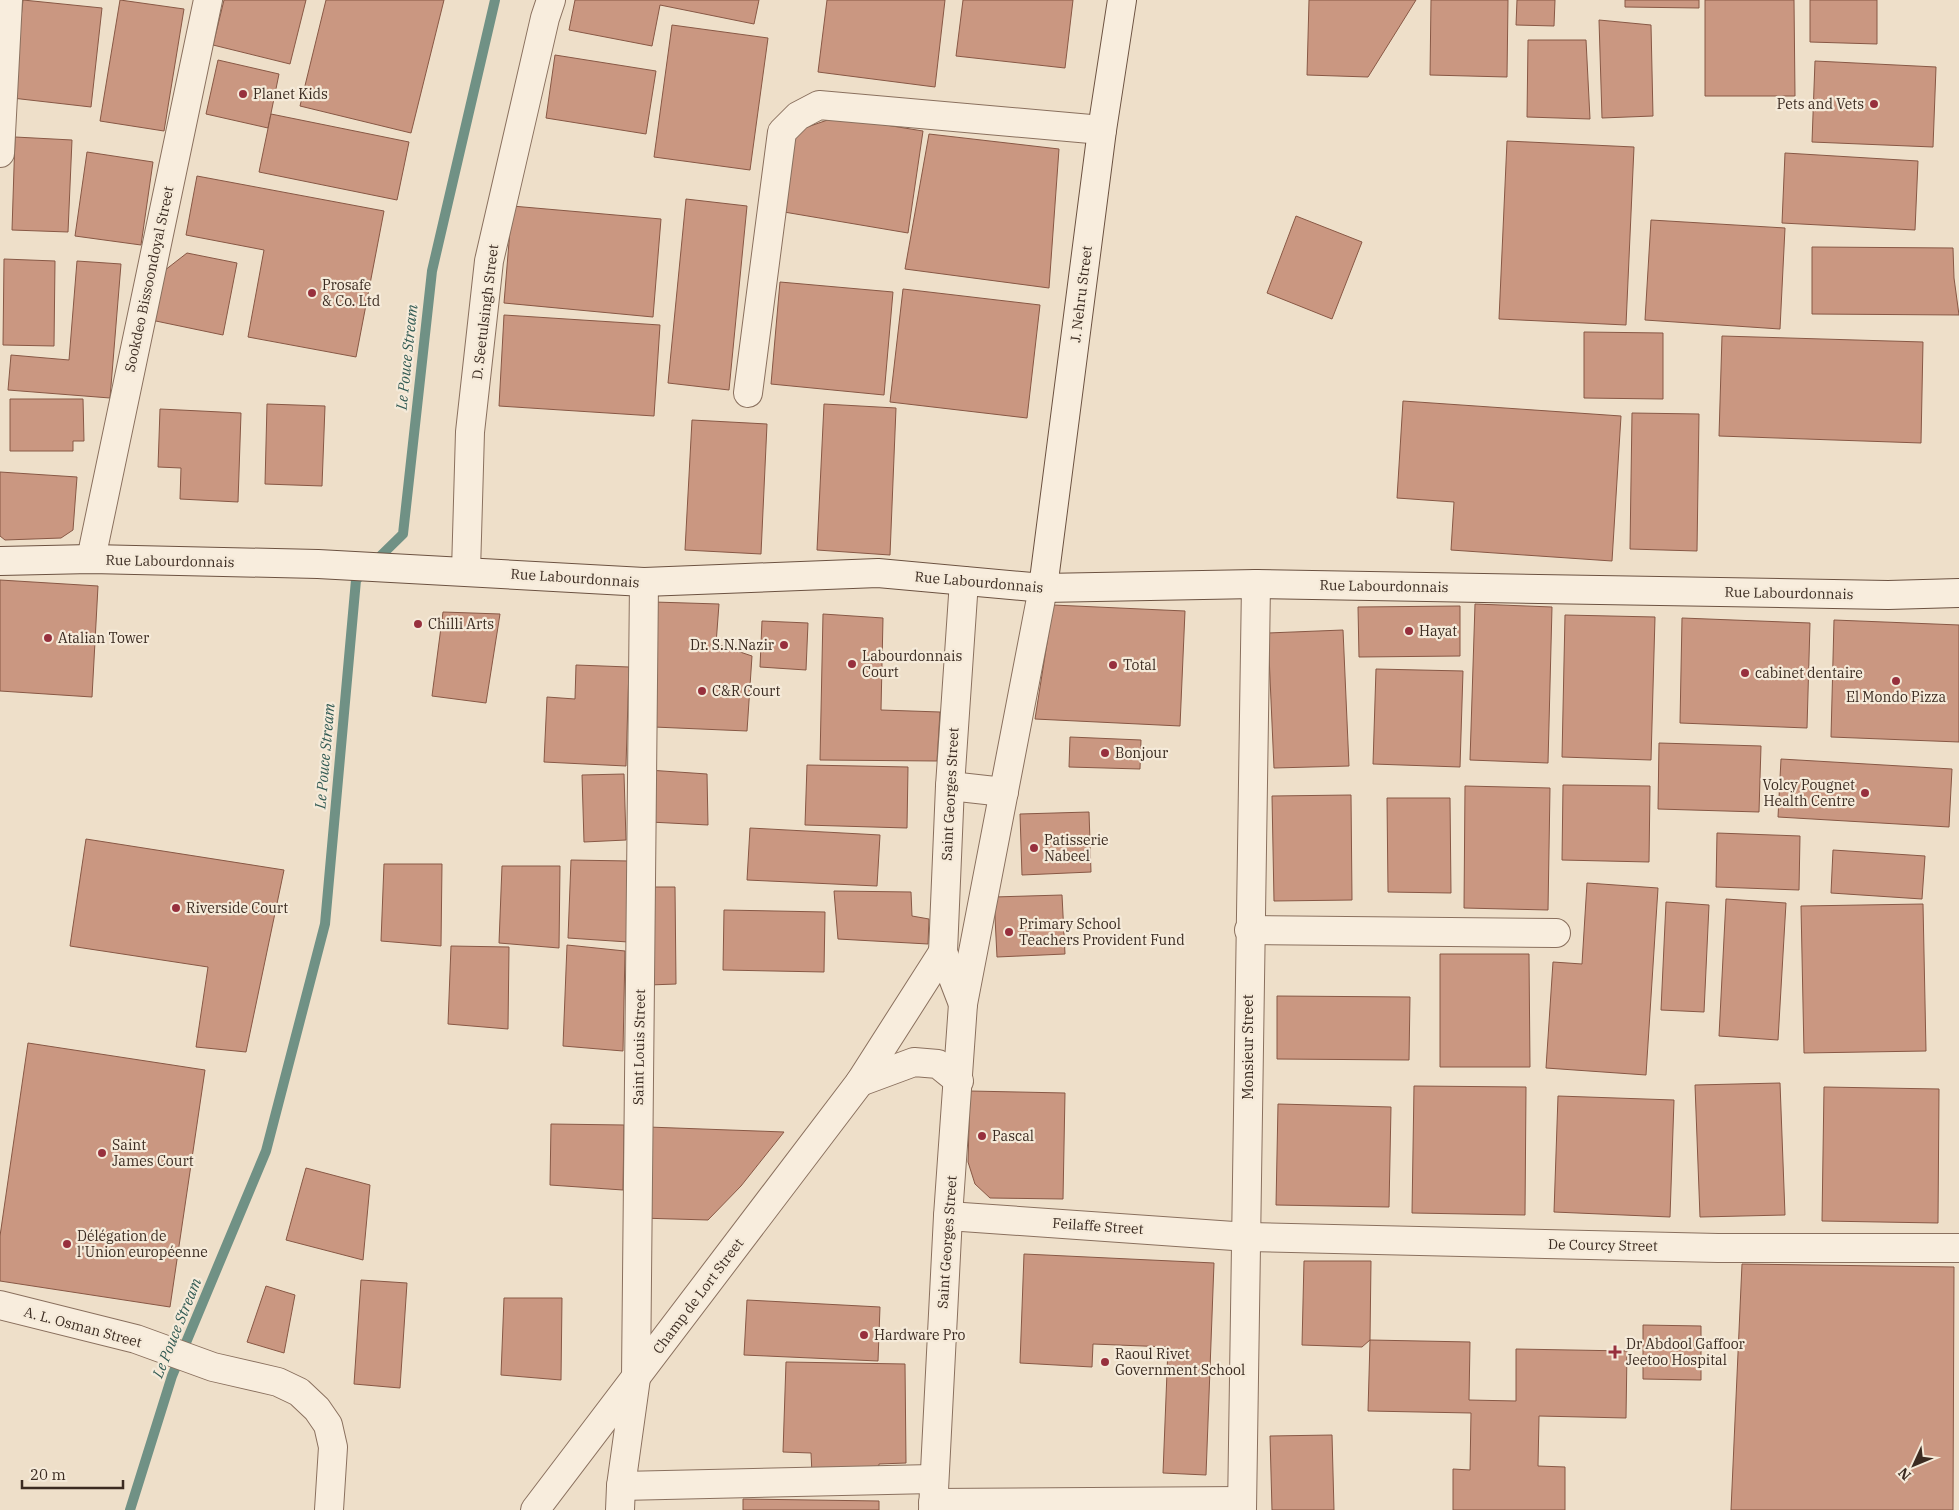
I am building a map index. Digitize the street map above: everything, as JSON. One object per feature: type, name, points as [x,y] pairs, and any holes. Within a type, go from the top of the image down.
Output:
[{"type":"street","points":[[0,62],[3,0]]},
{"type":"street","points":[[0,72],[3,0]]},
{"type":"street","points":[[0,153],[8,0]]},
{"type":"street","name":"Sookdeo Bissoondoyal Street","points":[[90,559],[208,0]]},
{"type":"street","name":"D. Seetulsingh Street","points":[[466,571],[470,432],[489,261],[544,18],[551,0]]},
{"type":"street","name":"J. Nehru Street","points":[[1043,588],[1102,130],[1122,0]]},
{"type":"street","points":[[748,393],[782,132],[798,116],[819,105],[1102,130]]},
{"type":"street","name":"Rue Labourdonnais","points":[[0,561],[90,559],[318,564],[409,567],[644,582],[878,573],[1043,588],[1256,584],[1888,595],[1959,593]]},
{"type":"street","name":"Saint Georges Street","points":[[963,1004],[943,952],[950,786],[964,581]]},
{"type":"street","name":"Saint Louis Street","points":[[620,1498],[636,1378],[644,582]]},
{"type":"street","name":"Monsieur Street","points":[[1242,1506],[1248,1237],[1249,930],[1256,584]]},
{"type":"street","name":"Saint Georges Street","points":[[933,1497],[948,1216],[963,1004],[1043,588]]},
{"type":"street","points":[[950,786],[1004,792]]},
{"type":"street","points":[[1249,930],[1556,933]]},
{"type":"street","name":"Champ de Lort Street","points":[[535,1510],[860,1082],[943,952]]},
{"type":"street","points":[[860,1082],[914,1062],[938,1064],[959,1081]]},
{"type":"street","name":"Feilaffe Street","points":[[948,1216],[1248,1237]]},
{"type":"street","name":"De Courcy Street","points":[[1248,1237],[1718,1248],[1959,1248]]},
{"type":"street","name":"A. L. Osman Street","points":[[0,1305],[136,1339],[213,1367],[278,1382],[299,1392],[318,1409],[328,1425],[333,1447],[329,1510]]},
{"type":"street","points":[[620,1498],[933,1497],[1242,1506]]},
{"type":"building","points":[[23,0],[102,8],[91,107],[12,98]]},
{"type":"building","points":[[120,0],[184,9],[164,131],[100,121]]},
{"type":"building","points":[[224,0],[306,0],[290,64],[213,45]]},
{"type":"building","points":[[326,0],[444,0],[411,133],[300,106]]},
{"type":"building","points":[[575,0],[759,0],[754,24],[660,5],[652,46],[569,30]]},
{"type":"building","points":[[827,0],[945,0],[935,87],[818,72]]},
{"type":"building","points":[[963,0],[1073,0],[1065,68],[956,56]]},
{"type":"building","points":[[1309,0],[1416,0],[1368,77],[1307,75]]},
{"type":"building","points":[[1431,0],[1508,0],[1507,77],[1430,75]]},
{"type":"building","points":[[1517,0],[1555,0],[1554,26],[1516,25]]},
{"type":"building","points":[[1625,0],[1699,0],[1699,8],[1625,7]]},
{"type":"building","points":[[1705,0],[1794,0],[1795,96],[1705,96]]},
{"type":"building","points":[[1810,0],[1877,0],[1877,44],[1810,42]]},
{"type":"building","points":[[1599,20],[1651,25],[1653,116],[1602,118]]},
{"type":"building","points":[[672,25],[768,38],[750,170],[654,157]]},
{"type":"building","points":[[1528,40],[1586,40],[1590,119],[1527,117]]},
{"type":"building","points":[[555,55],[656,71],[646,134],[546,118]]},
{"type":"building","name":"Planet Kids","points":[[218,60],[279,74],[268,128],[206,114]]},
{"type":"building","name":"Pets and Vets","points":[[1815,61],[1936,67],[1933,147],[1812,142]]},
{"type":"building","points":[[271,114],[409,142],[397,200],[259,172]]},
{"type":"building","points":[[836,117],[923,131],[908,233],[784,212],[796,131]]},
{"type":"building","points":[[929,134],[1059,149],[1049,288],[905,269]]},
{"type":"building","points":[[15,137],[72,140],[68,232],[12,230]]},
{"type":"building","points":[[1507,141],[1634,147],[1626,325],[1499,319]]},
{"type":"building","points":[[87,152],[153,162],[141,245],[75,236]]},
{"type":"building","points":[[1785,153],[1918,161],[1915,230],[1782,223]]},
{"type":"building","name":"Prosafe & Co. Ltd","points":[[197,176],[384,211],[356,357],[248,337],[264,250],[186,235]]},
{"type":"building","points":[[686,199],[747,206],[729,390],[668,383]]},
{"type":"building","points":[[512,206],[661,219],[653,317],[504,303]]},
{"type":"building","points":[[1296,216],[1362,242],[1332,319],[1267,293]]},
{"type":"building","points":[[1651,220],[1785,228],[1780,329],[1645,320]]},
{"type":"building","points":[[1812,247],[1953,248],[1954,278],[1959,315],[1812,314]]},
{"type":"building","points":[[187,253],[237,263],[223,335],[151,320],[160,274]]},
{"type":"building","points":[[4,259],[55,261],[54,346],[3,345]]},
{"type":"building","points":[[77,261],[121,264],[110,398],[8,390],[11,355],[69,360]]},
{"type":"building","points":[[780,282],[893,292],[884,395],[771,384]]},
{"type":"building","points":[[903,289],[1040,305],[1027,418],[890,402]]},
{"type":"building","points":[[504,315],[660,325],[654,416],[499,406]]},
{"type":"building","points":[[1584,332],[1663,333],[1663,399],[1584,398]]},
{"type":"building","points":[[1722,336],[1923,342],[1921,443],[1719,436]]},
{"type":"building","points":[[10,399],[83,399],[84,441],[73,441],[73,451],[10,451]]},
{"type":"building","points":[[1403,401],[1621,416],[1612,561],[1451,550],[1454,502],[1397,498]]},
{"type":"building","points":[[267,404],[325,406],[322,486],[265,484]]},
{"type":"building","points":[[824,404],[896,408],[890,555],[817,550]]},
{"type":"building","points":[[160,409],[241,413],[238,502],[180,499],[181,468],[158,467]]},
{"type":"building","points":[[1632,413],[1699,414],[1697,551],[1630,549]]},
{"type":"building","points":[[692,420],[767,424],[761,554],[685,550]]},
{"type":"building","points":[[0,472],[77,477],[73,530],[61,538],[5,540],[0,536]]},
{"type":"building","name":"Atalian Tower","points":[[0,580],[98,586],[92,697],[0,691]]},
{"type":"building","name":"C&R Court","points":[[654,602],[719,604],[716,644],[752,656],[747,731],[654,727]]},
{"type":"building","points":[[1475,604],[1552,607],[1548,763],[1470,760]]},
{"type":"building","name":"Total","points":[[1053,605],[1185,611],[1180,726],[1035,719]]},
{"type":"building","name":"Hayat","points":[[1460,606],[1460,656],[1359,657],[1358,607]]},
{"type":"building","points":[[443,612],[500,614],[486,703],[432,696]]},
{"type":"building","name":"Labourdonnais Court","points":[[823,614],[883,618],[881,710],[940,712],[937,761],[820,760]]},
{"type":"building","points":[[1565,615],[1655,617],[1651,760],[1562,757]]},
{"type":"building","name":"cabinet dentaire","points":[[1682,618],[1810,623],[1807,728],[1680,723]]},
{"type":"building","name":"El Mondo Pizza","points":[[1834,620],[1959,625],[1959,742],[1831,737]]},
{"type":"building","name":"Dr. S.N.Nazir","points":[[762,621],[808,623],[806,670],[760,667]]},
{"type":"building","points":[[1343,630],[1349,766],[1274,768],[1268,633]]},
{"type":"building","points":[[576,665],[629,667],[626,766],[544,762],[547,697],[575,699]]},
{"type":"building","points":[[1376,669],[1463,671],[1460,767],[1373,764]]},
{"type":"building","name":"Bonjour","points":[[1070,737],[1141,740],[1140,769],[1069,767]]},
{"type":"building","points":[[1659,743],[1761,746],[1759,812],[1658,809]]},
{"type":"building","name":"Volcy Pougnet Health Centre","points":[[1781,759],[1952,769],[1949,827],[1778,817]]},
{"type":"building","points":[[807,765],[908,767],[907,828],[805,825]]},
{"type":"building","points":[[648,770],[707,774],[708,825],[650,822]]},
{"type":"building","points":[[624,774],[626,840],[584,842],[582,775]]},
{"type":"building","points":[[1563,785],[1650,786],[1649,862],[1562,860]]},
{"type":"building","points":[[1465,786],[1550,788],[1548,910],[1464,908]]},
{"type":"building","points":[[1351,795],[1352,900],[1274,901],[1272,796]]},
{"type":"building","points":[[1387,798],[1450,798],[1451,893],[1388,892]]},
{"type":"building","points":[[1089,812],[1091,872],[1022,875],[1020,814]]},
{"type":"building","points":[[750,828],[880,835],[877,886],[747,880]]},
{"type":"building","points":[[1717,833],[1800,836],[1799,890],[1716,887]]},
{"type":"building","name":"Riverside Court","points":[[86,839],[284,870],[246,1052],[196,1047],[208,967],[70,946]]},
{"type":"building","points":[[1833,850],[1925,856],[1922,899],[1831,893]]},
{"type":"building","points":[[571,860],[629,861],[628,942],[568,938]]},
{"type":"building","points":[[384,864],[442,864],[441,946],[381,941]]},
{"type":"building","points":[[502,866],[560,866],[559,948],[499,943]]},
{"type":"building","points":[[1587,883],[1658,888],[1646,1075],[1546,1068],[1553,962],[1582,964]]},
{"type":"building","points":[[648,887],[675,887],[676,984],[649,985]]},
{"type":"building","points":[[834,891],[911,892],[912,916],[929,919],[928,944],[838,939]]},
{"type":"building","points":[[1062,895],[1065,954],[997,957],[994,897]]},
{"type":"building","points":[[1726,899],[1786,903],[1778,1040],[1719,1036]]},
{"type":"building","points":[[1666,902],[1709,905],[1704,1012],[1661,1010]]},
{"type":"building","points":[[1923,904],[1926,1051],[1804,1053],[1801,906]]},
{"type":"building","points":[[724,910],[825,912],[824,972],[723,970]]},
{"type":"building","points":[[567,945],[625,951],[623,1051],[563,1046]]},
{"type":"building","points":[[451,946],[509,947],[508,1029],[448,1024]]},
{"type":"building","points":[[1440,954],[1529,954],[1530,1067],[1440,1067]]},
{"type":"building","points":[[1277,996],[1410,997],[1409,1060],[1277,1059]]},
{"type":"building","name":"Saint James Court","points":[[28,1043],[205,1070],[170,1307],[0,1281],[0,1236]]},
{"type":"building","points":[[1780,1083],[1785,1215],[1700,1217],[1695,1085]]},
{"type":"building","points":[[1414,1086],[1526,1087],[1525,1215],[1412,1213]]},
{"type":"building","points":[[1824,1087],[1939,1089],[1938,1223],[1822,1221]]},
{"type":"building","points":[[970,1091],[1065,1093],[1063,1199],[990,1198],[975,1184],[968,1162]]},
{"type":"building","points":[[1558,1096],[1674,1100],[1670,1217],[1554,1212]]},
{"type":"building","points":[[1278,1104],[1391,1107],[1389,1207],[1276,1205]]},
{"type":"building","points":[[551,1124],[624,1125],[623,1190],[550,1185]]},
{"type":"building","points":[[648,1127],[784,1132],[741,1186],[708,1220],[640,1218]]},
{"type":"building","points":[[306,1168],[370,1185],[363,1260],[286,1240]]},
{"type":"building","points":[[1024,1254],[1214,1263],[1206,1475],[1163,1473],[1168,1347],[1093,1344],[1092,1367],[1020,1363]]},
{"type":"building","points":[[1304,1261],[1371,1261],[1370,1340],[1362,1347],[1302,1345]]},
{"type":"building","points":[[1742,1264],[1954,1267],[1953,1510],[1731,1510]]},
{"type":"building","points":[[361,1280],[407,1283],[400,1388],[354,1384]]},
{"type":"building","points":[[266,1286],[295,1295],[284,1353],[247,1342]]},
{"type":"building","points":[[504,1298],[562,1298],[561,1380],[501,1375]]},
{"type":"building","points":[[747,1300],[880,1307],[878,1361],[744,1355]]},
{"type":"building","points":[[1643,1325],[1701,1326],[1701,1380],[1643,1379]]},
{"type":"building","points":[[1370,1340],[1470,1342],[1469,1400],[1516,1401],[1516,1349],[1627,1351],[1626,1418],[1539,1416],[1538,1466],[1565,1467],[1565,1510],[1453,1510],[1453,1469],[1470,1470],[1471,1413],[1368,1411]]},
{"type":"building","points":[[786,1362],[905,1364],[906,1463],[879,1464],[877,1481],[812,1474],[811,1453],[783,1452]]},
{"type":"building","points":[[1332,1435],[1334,1510],[1272,1510],[1270,1436]]},
{"type":"building","points":[[743,1499],[879,1501],[879,1510],[743,1510]]},
{"type":"waterway","name":"Le Pouce Stream","points":[[130,1510],[172,1376],[266,1151],[325,924],[356,580],[403,534],[432,271],[495,0]]},
{"type":"place","name":"Planet Kids","points":[[243,94]]},
{"type":"place","name":"Pets and Vets","points":[[1874,104]]},
{"type":"place","name":"Prosafe & Co. Ltd","points":[[312,293]]},
{"type":"place","name":"Chilli Arts","points":[[418,624]]},
{"type":"place","name":"Hayat","points":[[1409,631]]},
{"type":"place","name":"Atalian Tower","points":[[48,638]]},
{"type":"place","name":"Dr. S.N.Nazir","points":[[784,645]]},
{"type":"place","name":"Labourdonnais Court","points":[[852,664]]},
{"type":"place","name":"Total","points":[[1113,665]]},
{"type":"place","name":"cabinet dentaire","points":[[1745,673]]},
{"type":"place","name":"El Mondo Pizza","points":[[1896,681]]},
{"type":"place","name":"C&R Court","points":[[702,691]]},
{"type":"place","name":"Bonjour","points":[[1105,753]]},
{"type":"place","name":"Volcy Pougnet Health Centre","points":[[1865,793]]},
{"type":"place","name":"Patisserie Nabeel","points":[[1034,848]]},
{"type":"place","name":"Riverside Court","points":[[176,908]]},
{"type":"place","name":"Primary School Teachers Provident Fund","points":[[1009,932]]},
{"type":"place","name":"Pascal","points":[[982,1136]]},
{"type":"place","name":"Saint James Court","points":[[102,1153]]},
{"type":"place","name":"Délégation de l'Union européenne","points":[[67,1244]]},
{"type":"place","name":"Hardware Pro","points":[[864,1335]]},
{"type":"place","name":"Dr Abdool Gaffoor Jeetoo Hospital","points":[[1615,1352]]},
{"type":"place","name":"Raoul Rivet Government School","points":[[1105,1362]]}]
